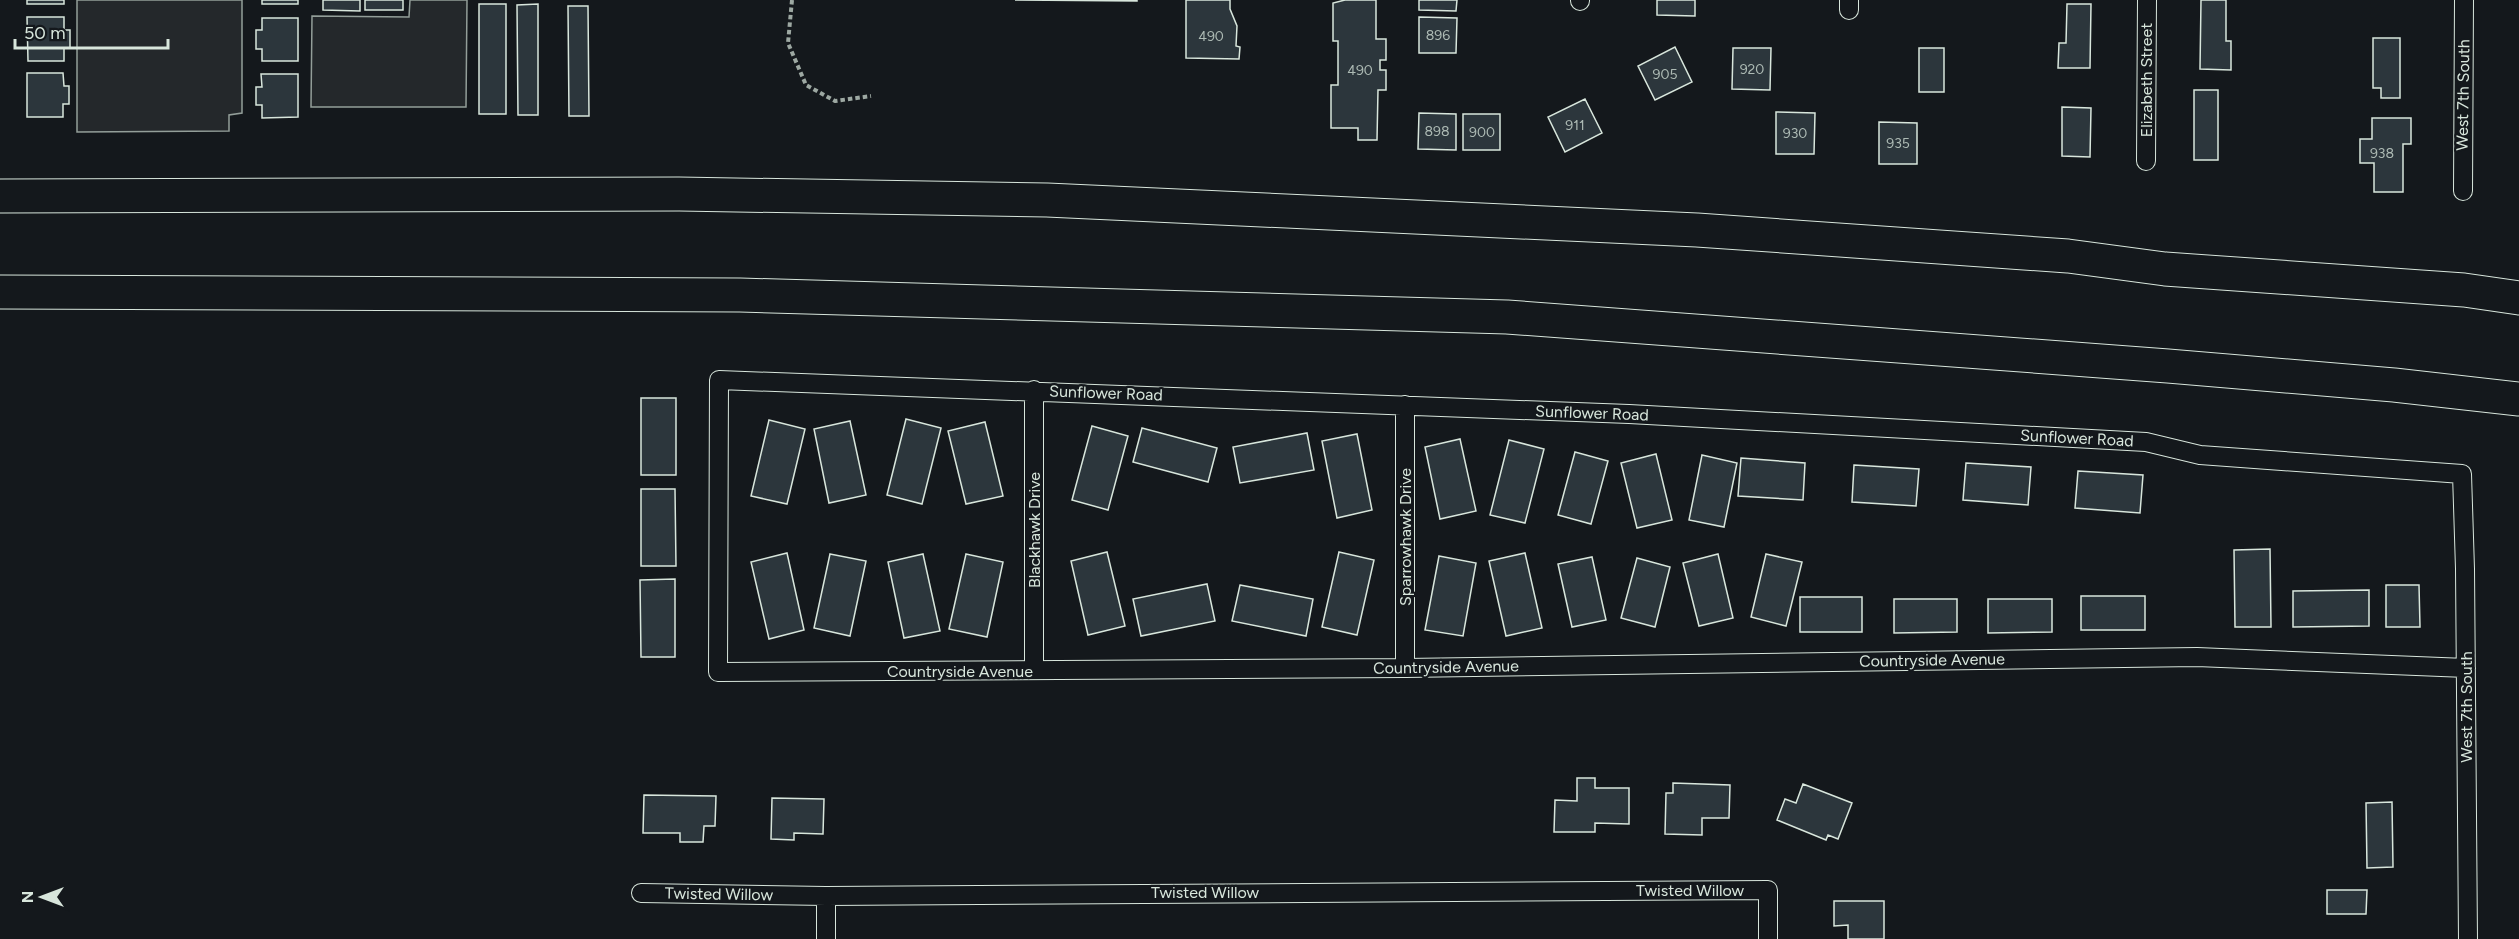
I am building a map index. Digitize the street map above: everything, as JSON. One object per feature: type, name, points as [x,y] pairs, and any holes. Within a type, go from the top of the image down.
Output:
[{"type":"highway","points":[[0,196],[679,194],[1058,201],[1697,230],[2068,256],[2165,268],[2464,290],[2519,298]]},
{"type":"highway","points":[[0,292],[740,295],[1507,317],[2159,365],[2519,399]]},
{"type":"street","name":"Elizabeth Street","points":[[2146,161],[2147,0]]},
{"type":"street","name":"West 7th South","points":[[2463,191],[2464,0]]},
{"type":"street","name":"Sunflower Road","points":[[719,380],[1629,414],[2146,442],[2200,455],[2462,474]]},
{"type":"street","name":"Countryside Avenue","points":[[719,380],[718,672],[1405,668],[2197,657],[2466,668]]},
{"type":"street","name":"Blackhawk Drive","points":[[1034,390],[1034,670]]},
{"type":"street","name":"Sparrowhawk Drive","points":[[1405,405],[1405,668]]},
{"type":"street","name":"West 7th South","points":[[2462,474],[2468,939]]},
{"type":"street","name":"Twisted Willow","points":[[641,893],[826,896],[1768,890],[1768,939]]},
{"type":"street","points":[[826,896],[826,939]]},
{"type":"path","points":[[792,0],[788,43],[806,85],[835,101],[871,96]]},
{"type":"shaded area","points":[[77,0],[242,0],[242,113],[229,115],[229,131],[77,132]]},
{"type":"shaded area","points":[[410,0],[467,0],[466,107],[311,107],[312,16],[409,17]]},
{"type":"building","points":[[27,0],[64,0],[64,4],[27,4]]},
{"type":"building","points":[[262,0],[298,0],[298,4],[262,4]]},
{"type":"building","points":[[323,0],[360,0],[360,11],[323,10]]},
{"type":"building","points":[[365,0],[403,0],[403,10],[365,10]]},
{"type":"building","points":[[1015,0],[1137,0],[1137,1]]},
{"type":"building","points":[[1186,0],[1230,0],[1230,9],[1237,26],[1236,46],[1240,47],[1239,59],[1186,58]]},
{"type":"building","points":[[1345,0],[1376,0],[1376,39],[1386,39],[1386,60],[1380,60],[1380,70],[1386,70],[1386,90],[1378,90],[1377,140],[1358,140],[1358,128],[1331,128],[1331,85],[1338,85],[1338,41],[1333,41],[1333,3]]},
{"type":"building","points":[[1419,0],[1457,0],[1456,11],[1419,10]]},
{"type":"building","points":[[1657,0],[1695,0],[1695,16],[1657,15]]},
{"type":"building","points":[[2201,0],[2226,0],[2226,41],[2231,41],[2231,70],[2200,69]]},
{"type":"building","points":[[479,4],[506,4],[506,114],[479,114]]},
{"type":"building","points":[[538,4],[538,115],[518,115],[517,5]]},
{"type":"building","points":[[2067,4],[2091,4],[2090,68],[2058,68],[2059,43],[2066,43]]},
{"type":"building","points":[[568,6],[588,6],[589,116],[569,116]]},
{"type":"building","points":[[27,17],[64,17],[64,30],[70,30],[70,48],[64,48],[64,61],[28,61]]},
{"type":"building","points":[[1419,17],[1457,18],[1456,53],[1419,53]]},
{"type":"building","points":[[262,18],[298,18],[298,61],[262,61],[262,49],[256,49],[256,30],[262,30]]},
{"type":"building","points":[[2373,38],[2400,38],[2400,98],[2381,98],[2381,88],[2373,88]]},
{"type":"building","points":[[1675,47],[1692,82],[1655,100],[1638,66]]},
{"type":"building","points":[[1733,48],[1771,48],[1770,90],[1732,89]]},
{"type":"building","points":[[1919,48],[1944,48],[1944,92],[1919,92]]},
{"type":"building","points":[[27,73],[63,73],[64,86],[69,86],[69,104],[63,104],[63,117],[27,117]]},
{"type":"building","points":[[261,74],[298,74],[298,117],[262,118],[262,105],[256,105],[256,87],[262,87]]},
{"type":"building","points":[[2194,90],[2218,90],[2218,160],[2194,160]]},
{"type":"building","points":[[1585,99],[1602,133],[1565,152],[1548,117]]},
{"type":"building","points":[[2062,107],[2091,108],[2090,157],[2062,156]]},
{"type":"building","points":[[1776,112],[1815,113],[1814,154],[1776,154]]},
{"type":"building","points":[[1419,113],[1456,114],[1456,150],[1418,149]]},
{"type":"building","points":[[1463,114],[1500,114],[1500,150],[1463,150]]},
{"type":"building","points":[[2372,118],[2411,118],[2411,144],[2403,144],[2403,192],[2374,192],[2374,163],[2360,163],[2360,139],[2372,139]]},
{"type":"building","points":[[1879,122],[1917,123],[1917,164],[1879,164]]},
{"type":"building","points":[[641,398],[676,398],[676,475],[641,475]]},
{"type":"building","points":[[906,419],[941,428],[922,504],[887,495]]},
{"type":"building","points":[[769,420],[805,429],[787,504],[751,496]]},
{"type":"building","points":[[850,421],[866,495],[829,503],[814,429]]},
{"type":"building","points":[[985,422],[1003,496],[966,504],[948,431]]},
{"type":"building","points":[[1092,426],[1128,436],[1108,510],[1072,500]]},
{"type":"building","points":[[1142,428],[1217,448],[1208,482],[1133,462]]},
{"type":"building","points":[[1307,433],[1314,470],[1240,483],[1233,447]]},
{"type":"building","points":[[1357,434],[1372,510],[1337,518],[1322,441]]},
{"type":"building","points":[[1460,439],[1476,511],[1440,519],[1425,447]]},
{"type":"building","points":[[1509,440],[1544,449],[1525,523],[1490,515]]},
{"type":"building","points":[[1575,452],[1608,461],[1591,524],[1558,515]]},
{"type":"building","points":[[1656,454],[1672,520],[1637,528],[1621,463]]},
{"type":"building","points":[[1702,455],[1737,463],[1724,527],[1689,520]]},
{"type":"building","points":[[1741,458],[1805,463],[1803,500],[1738,496]]},
{"type":"building","points":[[1966,463],[2031,467],[2028,505],[1963,500]]},
{"type":"building","points":[[1854,465],[1919,469],[1916,506],[1852,502]]},
{"type":"building","points":[[2078,471],[2143,475],[2140,513],[2075,508]]},
{"type":"building","points":[[641,489],[675,489],[676,566],[641,566]]},
{"type":"building","points":[[2270,549],[2271,627],[2235,627],[2234,550]]},
{"type":"building","points":[[1107,552],[1125,626],[1088,635],[1071,561]]},
{"type":"building","points":[[1339,552],[1374,560],[1357,635],[1322,627]]},
{"type":"building","points":[[787,553],[804,630],[769,639],[751,562]]},
{"type":"building","points":[[1525,553],[1542,628],[1506,636],[1489,561]]},
{"type":"building","points":[[830,554],[866,561],[850,636],[814,628]]},
{"type":"building","points":[[923,554],[940,631],[904,638],[888,562]]},
{"type":"building","points":[[966,554],[1003,562],[987,637],[949,629]]},
{"type":"building","points":[[1718,554],[1733,618],[1699,626],[1683,563]]},
{"type":"building","points":[[1766,554],[1802,562],[1786,626],[1751,617]]},
{"type":"building","points":[[1439,556],[1476,563],[1463,636],[1425,630]]},
{"type":"building","points":[[1592,557],[1606,620],[1572,627],[1558,564]]},
{"type":"building","points":[[1637,558],[1670,567],[1655,627],[1621,618]]},
{"type":"building","points":[[675,579],[675,657],[641,657],[640,580]]},
{"type":"building","points":[[1207,584],[1215,621],[1141,636],[1133,599]]},
{"type":"building","points":[[1240,585],[1313,599],[1306,636],[1232,621]]},
{"type":"building","points":[[2386,585],[2419,585],[2420,627],[2386,627]]},
{"type":"building","points":[[2369,590],[2369,626],[2293,627],[2293,591]]},
{"type":"building","points":[[2081,596],[2145,596],[2145,630],[2081,630]]},
{"type":"building","points":[[1800,597],[1862,597],[1862,632],[1800,632]]},
{"type":"building","points":[[1894,599],[1957,599],[1957,632],[1894,633]]},
{"type":"building","points":[[1988,599],[2052,599],[2052,632],[1988,633]]},
{"type":"building","points":[[1577,778],[1595,778],[1595,788],[1629,788],[1629,824],[1595,823],[1595,832],[1554,832],[1555,800],[1577,801]]},
{"type":"building","points":[[1673,783],[1730,785],[1729,818],[1702,818],[1702,835],[1665,834],[1666,793],[1673,793]]},
{"type":"building","points":[[1803,784],[1852,803],[1838,839],[1828,835],[1826,840],[1777,820],[1785,799],[1796,803]]},
{"type":"building","points":[[644,795],[716,796],[715,826],[704,826],[703,842],[680,842],[680,833],[643,833]]},
{"type":"building","points":[[772,798],[824,799],[823,834],[794,833],[794,840],[771,839]]},
{"type":"building","points":[[2392,802],[2393,867],[2367,868],[2366,803]]},
{"type":"building","points":[[2327,890],[2367,890],[2366,914],[2327,914]]},
{"type":"building","points":[[1834,901],[1884,901],[1884,939],[1848,939],[1848,925],[1834,926]]}]
